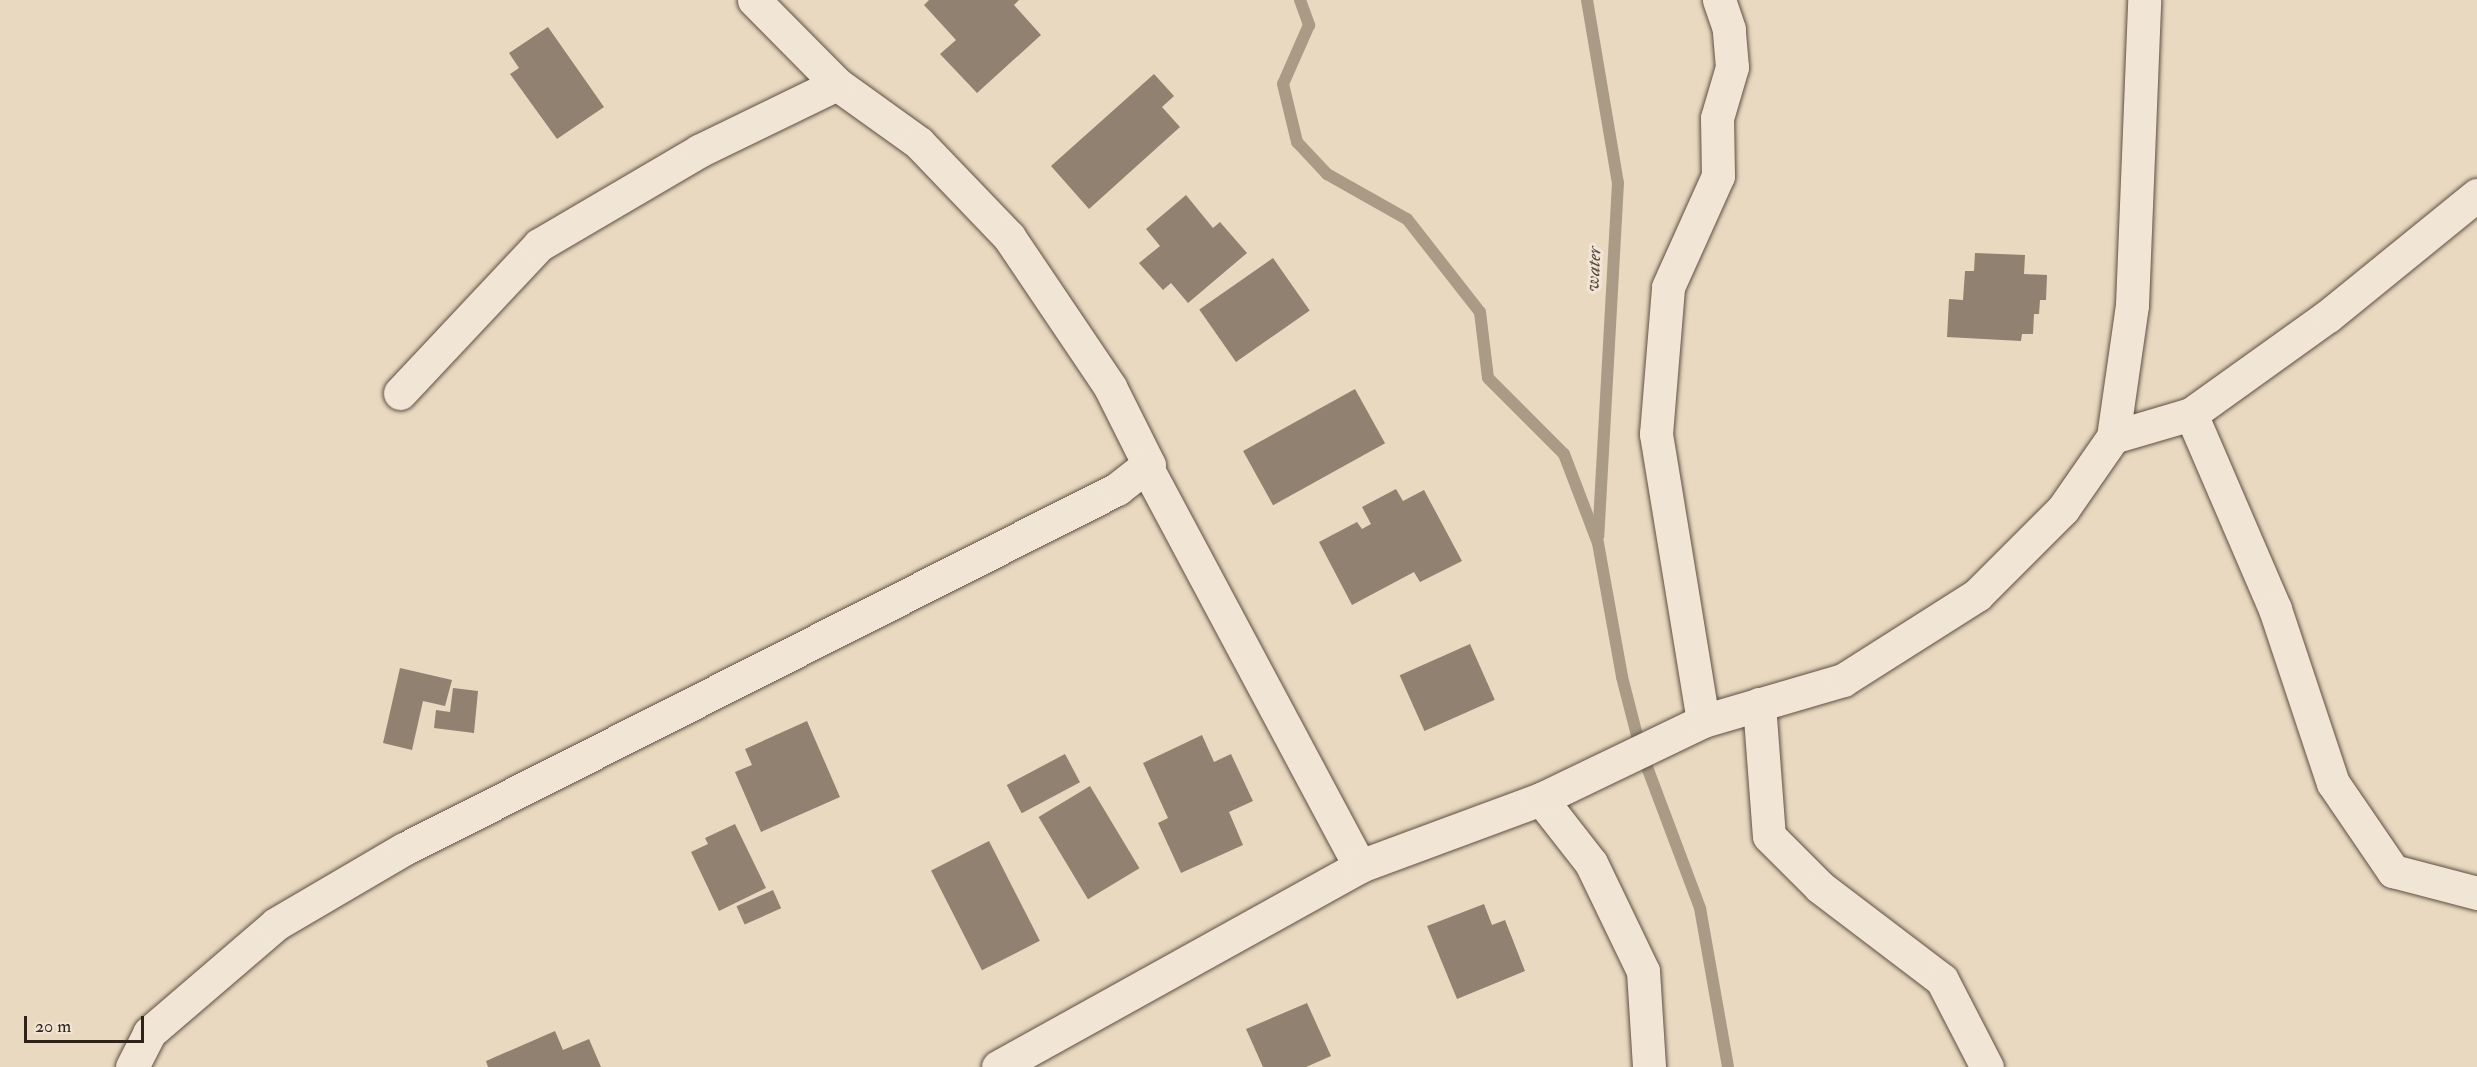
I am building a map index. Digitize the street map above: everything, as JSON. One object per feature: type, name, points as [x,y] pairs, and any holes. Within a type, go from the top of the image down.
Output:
[{"type":"street","points":[[132,1067],[149,1033],[276,924],[404,849],[1116,489],[1149,465],[1110,387],[1009,237],[919,144],[837,84],[753,0]]},
{"type":"street","points":[[1704,721],[1656,434],[1668,287],[1718,176],[1717,118],[1732,67],[1729,29],[1719,0]]},
{"type":"street","points":[[998,1067],[1360,866],[1542,799],[1704,721],[1843,680],[1977,595],[2063,509],[2112,438],[2132,305],[2144,0]]},
{"type":"street","points":[[400,393],[539,245],[699,151],[837,84]]},
{"type":"street","points":[[2112,438],[2191,414],[2328,316],[2477,195]]},
{"type":"street","points":[[2191,414],[2275,609],[2333,783],[2393,871],[2477,893]]},
{"type":"street","points":[[1146,466],[1360,866]]},
{"type":"street","points":[[1759,704],[1769,836],[1820,887],[1942,980],[1988,1067]]},
{"type":"street","points":[[1542,799],[1591,863],[1643,971],[1649,1067]]},
{"type":"building","points":[[929,0],[1019,0],[1014,5],[1041,35],[977,93],[940,54],[956,40],[924,5]]},
{"type":"building","points":[[548,27],[604,107],[557,139],[510,74],[519,68],[509,53]]},
{"type":"building","points":[[1154,74],[1174,96],[1162,107],[1180,127],[1089,209],[1051,166]]},
{"type":"building","points":[[1186,195],[1213,228],[1220,222],[1247,253],[1188,303],[1171,283],[1163,290],[1139,263],[1160,246],[1146,229]]},
{"type":"building","points":[[1975,253],[2025,255],[2024,274],[2047,275],[2046,300],[2040,300],[2039,314],[2034,314],[2033,334],[2022,334],[2021,341],[1947,337],[1949,299],[1963,300],[1965,271],[1974,271]]},
{"type":"building","points":[[1273,258],[1310,310],[1236,362],[1199,310]]},
{"type":"building","points":[[1355,389],[1385,443],[1273,505],[1243,451]]},
{"type":"building","points":[[1396,489],[1403,501],[1424,490],[1462,561],[1420,582],[1414,572],[1352,605],[1319,542],[1357,522],[1362,529],[1371,524],[1362,507]]},
{"type":"building","points":[[1470,644],[1495,700],[1424,731],[1400,675]]},
{"type":"building","points":[[400,668],[452,680],[445,706],[423,701],[412,750],[383,743]]},
{"type":"building","points":[[453,688],[478,691],[474,733],[434,728],[436,710],[450,712]]},
{"type":"building","points":[[807,721],[840,797],[761,832],[735,772],[752,765],[745,749]]},
{"type":"building","points":[[1202,735],[1214,762],[1231,754],[1253,801],[1229,812],[1243,845],[1181,873],[1158,823],[1168,818],[1143,763]]},
{"type":"building","points":[[1065,754],[1080,782],[1022,813],[1007,785]]},
{"type":"building","points":[[1090,786],[1139,868],[1088,899],[1039,817]]},
{"type":"building","points":[[735,824],[766,888],[719,911],[691,852],[708,844],[705,838]]},
{"type":"building","points":[[989,841],[1040,941],[982,970],[931,871]]},
{"type":"building","points":[[773,890],[781,908],[745,925],[736,906]]},
{"type":"building","points":[[1484,904],[1492,925],[1505,920],[1525,971],[1457,999],[1427,926]]},
{"type":"building","points":[[1307,1003],[1331,1056],[1306,1067],[1263,1067],[1246,1029]]},
{"type":"building","points":[[555,1031],[563,1050],[589,1039],[601,1067],[488,1067],[486,1061]]},
{"type":"waterway","points":[[1300,0],[1309,25],[1283,84],[1297,142],[1327,174],[1407,219],[1480,312],[1488,378],[1564,454],[1598,543],[1622,677],[1641,751],[1700,908],[1728,1067]]},
{"type":"waterway","name":"water","points":[[1587,0],[1618,183],[1598,536]]}]
